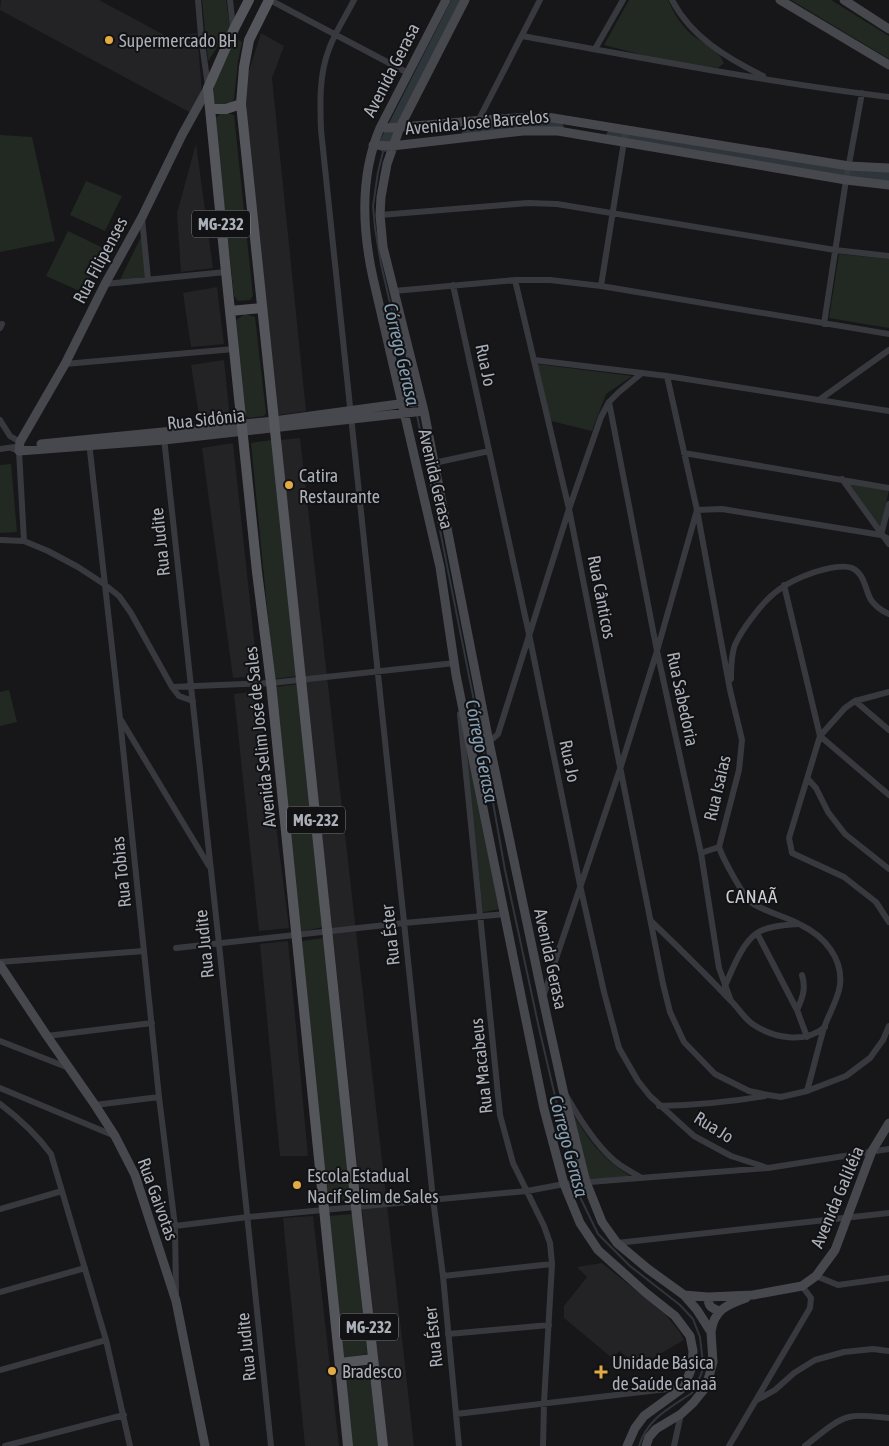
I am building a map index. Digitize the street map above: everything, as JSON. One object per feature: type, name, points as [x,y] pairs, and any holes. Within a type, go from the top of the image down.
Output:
[{"type":"main road","name":"MG-232","points":[[234,29],[249,0]]},
{"type":"main road","name":"MG-232","points":[[269,0],[250,40],[244,67],[241,104],[356,1207],[383,1446]]},
{"type":"main road","name":"Avenida Gerasa","points":[[446,0],[408,73],[385,145],[380,215],[383,247],[419,401],[414,412],[456,675],[473,745],[544,1109],[566,1184],[580,1223],[598,1250],[675,1316],[690,1336],[693,1352],[689,1387]]},
{"type":"main road","name":"Avenida Gerasa","points":[[392,128],[465,0]]},
{"type":"main road","points":[[780,0],[889,65]]},
{"type":"main road","points":[[848,1],[889,29]]},
{"type":"main road","name":"Avenida Selim José de Sales","points":[[234,29],[208,88],[257,572],[271,683],[348,1446]]},
{"type":"main road","points":[[234,29],[250,40]]},
{"type":"main road","name":"Rua Filipenses","points":[[17,447],[65,364],[208,88]]},
{"type":"main road","points":[[210,109],[226,109],[241,104]]},
{"type":"main road","name":"Avenida José Barcelos","points":[[392,128],[478,120],[547,117],[625,135],[848,173],[889,168]]},
{"type":"main road","points":[[385,145],[392,128]]},
{"type":"main road","name":"Avenida José Barcelos","points":[[385,145],[523,131],[625,135],[848,173],[889,185]]},
{"type":"main road","name":"Avenida Gerasa","points":[[385,145],[369,160],[364,206],[365,237],[404,404],[414,412],[434,462],[487,742],[584,1182],[602,1222],[617,1243],[648,1269],[684,1295],[698,1310],[711,1332],[713,1362],[703,1387],[693,1403],[681,1414],[656,1429],[649,1437],[646,1446]]},
{"type":"main road","points":[[230,312],[262,308]]},
{"type":"main road","name":"Rua Sidônia","points":[[350,416],[419,401]]},
{"type":"main road","name":"Rua Sidônia","points":[[17,447],[89,443],[350,416],[414,412]]},
{"type":"main road","name":"Rua Gaivotas","points":[[0,964],[46,1036],[95,1105],[136,1174],[176,1301],[205,1446]]},
{"type":"main road","name":"Avenida Galiléia","points":[[684,1295],[708,1297],[753,1295],[802,1286],[816,1276],[835,1250],[872,1151],[889,1123]]},
{"type":"main road","name":"Avenida Galiléia","points":[[720,1311],[728,1305],[753,1295]]},
{"type":"main road","points":[[708,1297],[708,1304],[711,1308],[720,1311],[712,1321],[711,1332]]},
{"type":"main road","points":[[340,1363],[373,1359]]},
{"type":"main road","points":[[627,1446],[635,1428],[644,1416],[689,1387]]},
{"type":"street","points":[[198,0],[208,88]]},
{"type":"street","points":[[230,0],[234,29]]},
{"type":"street","points":[[269,0],[408,73]]},
{"type":"street","name":"Rua Éster","points":[[354,0],[329,48],[325,63],[321,85],[321,130],[459,1446]]},
{"type":"street","points":[[478,120],[540,0]]},
{"type":"street","points":[[595,49],[623,0]]},
{"type":"street","points":[[672,0],[677,10],[703,39],[733,62],[770,80]]},
{"type":"street","points":[[522,36],[666,63],[770,80],[889,96]]},
{"type":"street","points":[[727,72],[733,62]]},
{"type":"street","points":[[824,324],[862,93]]},
{"type":"street","points":[[601,286],[625,135]]},
{"type":"street","points":[[380,215],[528,203],[557,204],[835,250],[889,256]]},
{"type":"street","points":[[142,216],[148,279]]},
{"type":"street","points":[[105,284],[226,272]]},
{"type":"street","points":[[394,291],[515,280],[550,280],[601,286],[889,334]]},
{"type":"street","name":"Rua Cânticos","points":[[515,280],[569,509],[670,1012],[684,1042],[715,1074],[748,1091],[768,1095]]},
{"type":"street","name":"Rua Jo","points":[[453,286],[529,634],[580,885],[604,992],[619,1048],[638,1081],[659,1106],[694,1136],[731,1156],[768,1168]]},
{"type":"street","points":[[65,364],[234,350]]},
{"type":"street","points":[[819,400],[889,350]]},
{"type":"street","points":[[534,360],[667,376],[889,411]]},
{"type":"street","points":[[473,745],[487,742],[498,734],[569,509],[601,417],[609,402],[642,373]]},
{"type":"street","name":"Rua Isaías","points":[[667,376],[697,510],[730,690],[742,740],[739,770],[719,847],[731,872],[751,902],[800,924],[813,932],[834,954],[840,968],[838,995],[825,1027],[807,1091]]},
{"type":"street","name":"Rua Sabedoria","points":[[609,402],[658,651],[701,853],[719,968],[731,1001]]},
{"type":"street","points":[[0,420],[17,447],[24,541]]},
{"type":"street","name":"Rua Judite","points":[[164,436],[272,1446]]},
{"type":"street","name":"Rua Tobias","points":[[89,443],[120,719],[158,1097],[175,1226],[176,1301]]},
{"type":"street","name":"Rua Sidônia","points":[[0,449],[17,447]]},
{"type":"street","points":[[434,462],[489,451]]},
{"type":"street","points":[[684,452],[889,488]]},
{"type":"street","points":[[842,479],[889,544]]},
{"type":"street","points":[[881,535],[889,504]]},
{"type":"street","points":[[543,998],[658,651],[697,510],[722,509],[881,535],[889,539]]},
{"type":"street","points":[[0,540],[24,541],[78,567],[119,596],[131,613],[172,687],[179,696],[193,701]]},
{"type":"street","points":[[730,690],[735,645],[742,631],[769,597],[796,578],[824,569],[852,568],[865,583],[868,594],[873,602],[881,610],[889,614]]},
{"type":"street","points":[[784,585],[820,736],[889,795]]},
{"type":"street","points":[[172,687],[271,683],[455,663]]},
{"type":"street","name":"Rua Macabeus","points":[[456,675],[500,1115],[513,1163],[550,1243],[552,1264],[544,1403],[544,1446]]},
{"type":"street","points":[[889,692],[855,701],[845,708],[820,736],[789,838],[792,853],[844,877],[876,902],[889,922]]},
{"type":"street","points":[[855,701],[889,730]]},
{"type":"street","points":[[120,719],[211,869]]},
{"type":"street","points":[[808,779],[816,788],[828,812],[845,834],[889,869]]},
{"type":"street","points":[[701,853],[719,847]]},
{"type":"street","points":[[176,948],[404,923],[506,914]]},
{"type":"street","points":[[650,920],[752,1024],[775,1036],[807,1037],[825,1027]]},
{"type":"street","points":[[725,986],[741,951],[757,933],[776,927],[800,924]]},
{"type":"street","points":[[757,933],[797,1010],[807,1037]]},
{"type":"street","points":[[0,964],[144,951]]},
{"type":"street","points":[[797,1010],[803,995],[804,984],[802,975]]},
{"type":"street","points":[[46,1036],[152,1023]]},
{"type":"street","points":[[659,1106],[696,1106],[807,1091],[846,1076],[870,1058],[883,1040],[889,1026]]},
{"type":"street","points":[[0,1041],[69,1068]]},
{"type":"street","points":[[0,1088],[115,1136]]},
{"type":"street","points":[[563,1090],[577,1115],[599,1144],[618,1164],[641,1178]]},
{"type":"street","points":[[95,1105],[158,1097]]},
{"type":"street","points":[[0,1104],[29,1128],[52,1154],[106,1340],[130,1446]]},
{"type":"street","points":[[175,1226],[248,1217],[527,1191],[584,1182],[768,1168],[889,1149]]},
{"type":"street","points":[[0,1209],[62,1191]]},
{"type":"street","points":[[617,1243],[848,1216],[889,1213]]},
{"type":"street","points":[[442,1276],[552,1264]]},
{"type":"street","points":[[0,1292],[85,1268]]},
{"type":"street","points":[[816,1276],[838,1285],[889,1278]]},
{"type":"street","points":[[728,1446],[810,1308],[811,1298],[802,1286]]},
{"type":"street","points":[[448,1334],[549,1326]]},
{"type":"street","points":[[0,1370],[106,1340]]},
{"type":"street","points":[[756,1400],[775,1390],[794,1373],[815,1360],[844,1352],[873,1348],[889,1351]]},
{"type":"street","points":[[456,1414],[689,1387],[703,1387]]},
{"type":"street","points":[[674,1446],[681,1414]]},
{"type":"street","points":[[5,1446],[124,1415]]},
{"type":"street","points":[[805,1446],[848,1417],[870,1416],[889,1418]]},
{"type":"shaded area","points":[[1,0],[99,0],[168,37],[197,33],[202,92],[191,113],[0,10]]},
{"type":"shaded area","points":[[202,0],[226,0],[230,28],[208,61]]},
{"type":"shaded area","points":[[629,0],[668,0],[684,27],[714,50],[724,63],[718,68],[666,61],[604,45]]},
{"type":"shaded area","points":[[791,0],[831,0],[889,36],[889,59]]},
{"type":"shaded area","points":[[261,33],[284,46],[272,78],[306,411],[278,415],[246,111],[248,74]]},
{"type":"shaded area","points":[[237,39],[242,42],[234,99],[230,105],[215,104],[213,97],[216,81],[234,41]]},
{"type":"shaded area","points":[[221,113],[234,115],[253,296],[250,300],[238,301],[234,296],[215,119]]},
{"type":"shaded area","points":[[0,135],[32,137],[55,241],[0,252]]},
{"type":"shaded area","points":[[196,144],[213,268],[181,272],[177,213]]},
{"type":"shaded area","points":[[86,181],[122,196],[105,231],[70,215]]},
{"type":"shaded area","points":[[68,231],[103,248],[84,293],[46,276]]},
{"type":"shaded area","points":[[143,233],[146,283],[117,286]]},
{"type":"shaded area","points":[[839,254],[889,259],[889,328],[829,318]]},
{"type":"shaded area","points":[[217,287],[224,344],[191,347],[183,293]]},
{"type":"shaded area","points":[[245,314],[255,317],[266,413],[264,416],[249,418],[246,416],[236,320]]},
{"type":"shaded area","points":[[224,360],[230,419],[200,422],[191,365]]},
{"type":"shaded area","points":[[537,364],[632,376],[606,394],[592,431],[551,421]]},
{"type":"shaded area","points":[[300,438],[414,1446],[387,1446],[280,440]]},
{"type":"shaded area","points":[[272,440],[297,676],[274,679],[251,443]]},
{"type":"shaded area","points":[[233,443],[258,676],[233,678],[202,448]]},
{"type":"shaded area","points":[[11,464],[17,532],[0,533],[0,465]]},
{"type":"shaded area","points":[[847,482],[889,490],[880,531]]},
{"type":"shaded area","points":[[298,684],[323,927],[300,932],[275,687]]},
{"type":"shaded area","points":[[9,690],[17,722],[0,726],[0,692]]},
{"type":"shaded area","points":[[259,691],[289,928],[259,931],[234,694]]},
{"type":"shaded area","points":[[462,717],[501,909],[483,912]]},
{"type":"shaded area","points":[[324,938],[351,1200],[327,1203],[302,941]]},
{"type":"shaded area","points":[[288,941],[308,1156],[280,1156],[260,944]]},
{"type":"shaded area","points":[[569,1107],[582,1128],[603,1155],[632,1177],[589,1179]]},
{"type":"shaded area","points":[[353,1214],[367,1354],[343,1358],[329,1216]]},
{"type":"shaded area","points":[[313,1216],[339,1446],[305,1446],[283,1218]]},
{"type":"shaded area","points":[[602,1263],[665,1314],[684,1340],[639,1366],[619,1351],[612,1358],[564,1318],[564,1306],[587,1277],[577,1267]]},
{"type":"shaded area","points":[[369,1366],[378,1446],[352,1446],[345,1368]]},
{"type":"waterway","name":"Córrego Gerasa","points":[[384,146],[458,0]]},
{"type":"waterway","points":[[468,133],[518,127],[558,128]]},
{"type":"waterway","points":[[612,136],[811,168],[889,178]]},
{"type":"waterway","name":"Córrego Gerasa","points":[[384,148],[373,206],[375,228],[381,264],[412,398]]},
{"type":"waterway","name":"Córrego Gerasa","points":[[417,415],[482,741]]},
{"type":"waterway","name":"Córrego Gerasa","points":[[483,746],[505,870],[539,1028],[575,1181]]},
{"type":"waterway","name":"Córrego Gerasa","points":[[577,1186],[581,1199],[598,1234],[630,1266],[680,1305],[693,1319],[700,1337],[703,1364],[696,1386]]},
{"type":"waterway","name":"Córrego Gerasa","points":[[639,1446],[653,1421],[694,1390]]},
{"type":"place","name":"Supermercado BH","points":[[109,40]]},
{"type":"place","name":"Catira Restaurante","points":[[289,485]]},
{"type":"place","name":"Escola Estadual Nacif Selim de Sales","points":[[297,1185]]},
{"type":"place","name":"Bradesco","points":[[332,1371]]},
{"type":"place","name":"Unidade Básica de Saúde Canaã","points":[[601,1372]]},
{"type":"district","name":"CANAÃ","points":[[752,896]]}]
